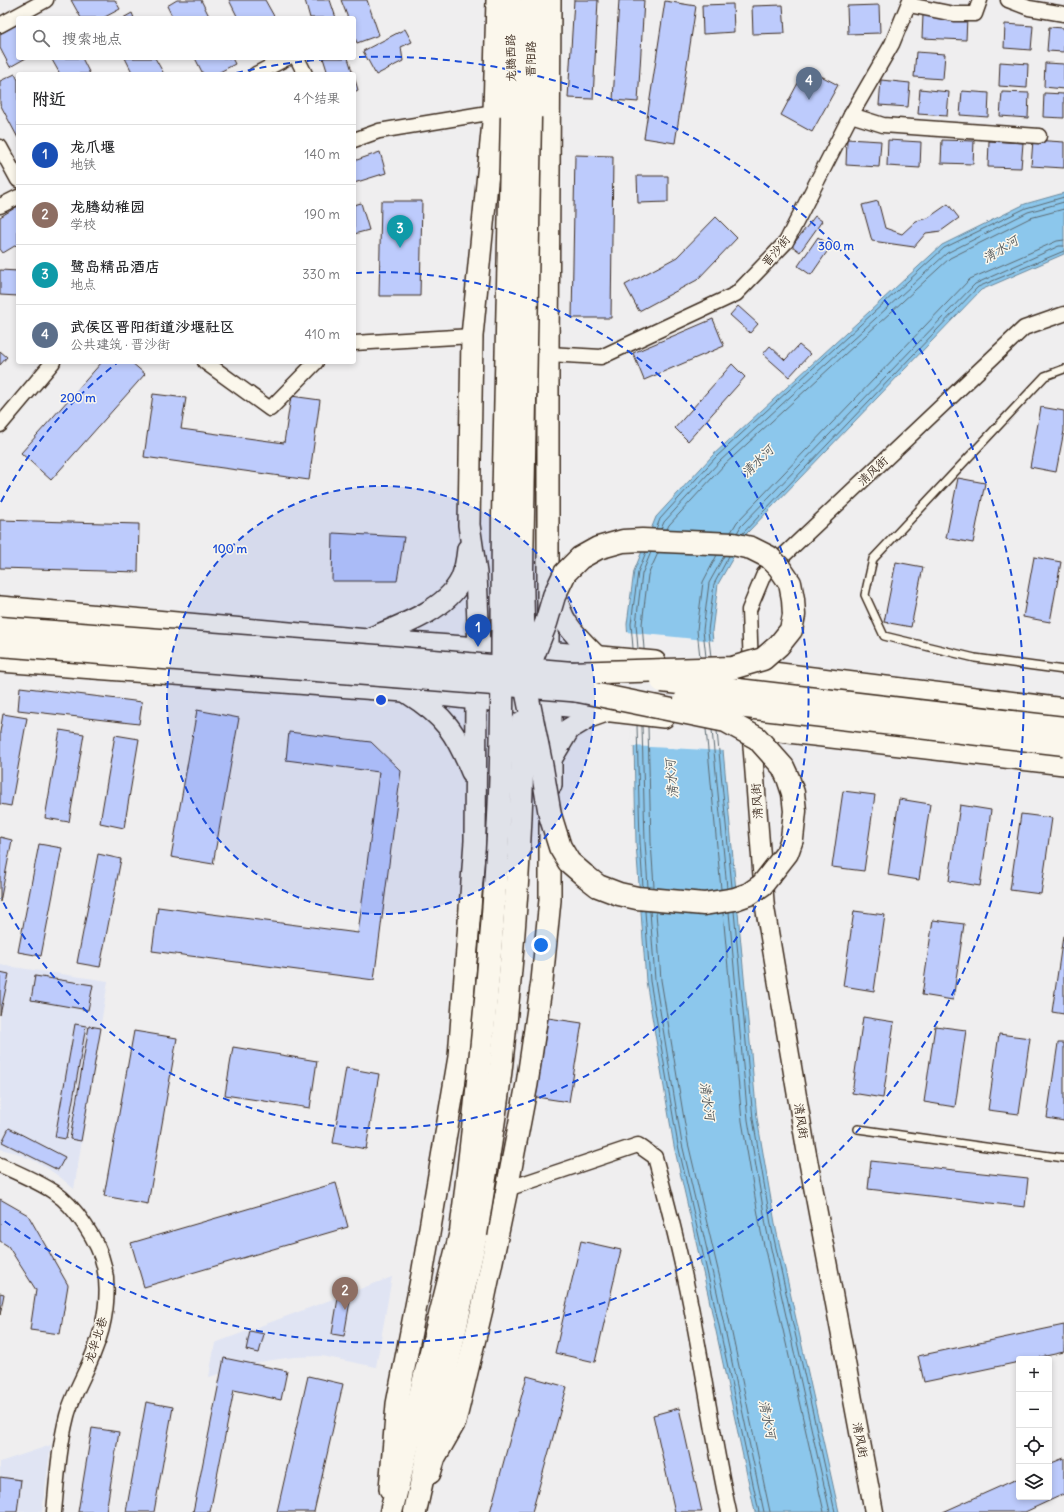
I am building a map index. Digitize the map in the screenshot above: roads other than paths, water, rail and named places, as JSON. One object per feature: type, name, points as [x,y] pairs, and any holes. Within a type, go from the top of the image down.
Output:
[{"type":"main road","points":[[416,1512],[502,1058],[517,908],[523,795],[524,679],[512,116],[497,0]]},
{"type":"main road","name":"龙腾西路","points":[[510,0],[512,116]]},
{"type":"main road","name":"晋阳路","points":[[512,116],[532,0]]},
{"type":"main road","points":[[416,1512],[435,1457],[455,1422],[482,1309],[527,1084],[542,981],[550,900],[551,704],[548,652],[548,354],[550,0]]},
{"type":"main road","points":[[367,640],[430,611],[450,595],[461,580],[467,558],[469,525],[472,336],[512,116]]},
{"type":"main road","points":[[392,1512],[468,1233],[477,1096],[491,957],[498,832],[512,116]]},
{"type":"main road","points":[[388,1512],[397,1404],[422,1275],[459,1057],[475,841],[476,699],[479,648],[476,573],[469,525]]},
{"type":"main road","points":[[642,540],[733,544],[751,548],[769,557],[779,567],[790,582],[794,599],[794,616],[791,630],[779,645],[763,659],[732,668],[569,681],[726,721],[757,738],[783,767],[793,793],[796,811],[792,840],[787,853],[762,885],[749,894],[735,899],[704,904],[637,898],[598,886],[584,875],[569,862],[560,847],[550,814],[524,679],[546,623],[554,596],[565,573],[580,558],[598,548],[624,541],[642,540]]},
{"type":"main road","points":[[549,547],[555,592],[561,615],[571,631],[597,657]]},
{"type":"main road","points":[[0,607],[367,640],[548,652],[621,660],[741,669],[1064,709]]},
{"type":"main road","points":[[0,628],[376,656],[569,681],[648,696],[1064,744]]},
{"type":"main road","points":[[0,645],[569,681],[654,680],[1064,728]]},
{"type":"main road","points":[[0,660],[404,691],[476,699],[551,704],[1064,764]]},
{"type":"main road","points":[[404,691],[427,705],[442,718],[465,754],[476,781]]},
{"type":"main road","points":[[551,760],[569,729],[589,717],[611,711]]},
{"type":"street","points":[[0,24],[46,0]]},
{"type":"street","points":[[909,2],[954,14],[975,14],[980,0]]},
{"type":"street","points":[[1008,0],[1029,8],[1064,14]]},
{"type":"street","name":"晋沙街","points":[[548,354],[601,357],[736,294],[786,242],[851,115],[892,44],[909,2]]},
{"type":"street","points":[[260,72],[283,60]]},
{"type":"street","points":[[298,60],[303,72]]},
{"type":"street","points":[[851,115],[883,125],[1039,136]]},
{"type":"street","points":[[356,139],[379,131],[512,116]]},
{"type":"street","points":[[0,147],[16,176]]},
{"type":"street","points":[[0,206],[16,198]]},
{"type":"street","name":"清风街","points":[[741,669],[749,610],[764,574],[1024,328],[1064,314]]},
{"type":"street","points":[[356,343],[472,336]]},
{"type":"street","points":[[0,425],[51,364]]},
{"type":"street","points":[[208,364],[270,409],[314,364]]},
{"type":"street","name":"清风街","points":[[752,727],[766,908],[806,1148],[874,1512]]},
{"type":"street","points":[[507,1189],[638,1145],[655,1157],[673,1223],[694,1322],[718,1461],[729,1512]]},
{"type":"street","name":"龙华北巷","points":[[0,1165],[28,1177],[55,1193],[78,1215],[92,1237],[104,1266],[106,1290],[105,1314],[96,1349],[67,1415],[60,1453],[54,1512]]},
{"type":"lane","points":[[1064,369],[1045,376],[873,559],[865,595],[884,636],[974,658],[1064,670]]},
{"type":"lane","points":[[858,1129],[1064,1158]]},
{"type":"water","name":"清水河","points":[[1064,193],[1064,254],[981,290],[747,533],[718,584],[712,631],[757,1118],[776,1229],[839,1512],[755,1512],[708,1294],[674,1146],[646,981],[636,843],[634,740],[627,624],[634,571],[656,517],[713,455],[942,245],[1025,204]]},
{"type":"place","name":"武侯区晋阳街道沙堰社区","points":[[809,100]]},
{"type":"place","name":"鹭岛精品酒店","points":[[400,248]]},
{"type":"place","name":"龙爪堰","points":[[478,647]]},
{"type":"place","name":"龙腾幼稚园","points":[[345,1310]]}]
